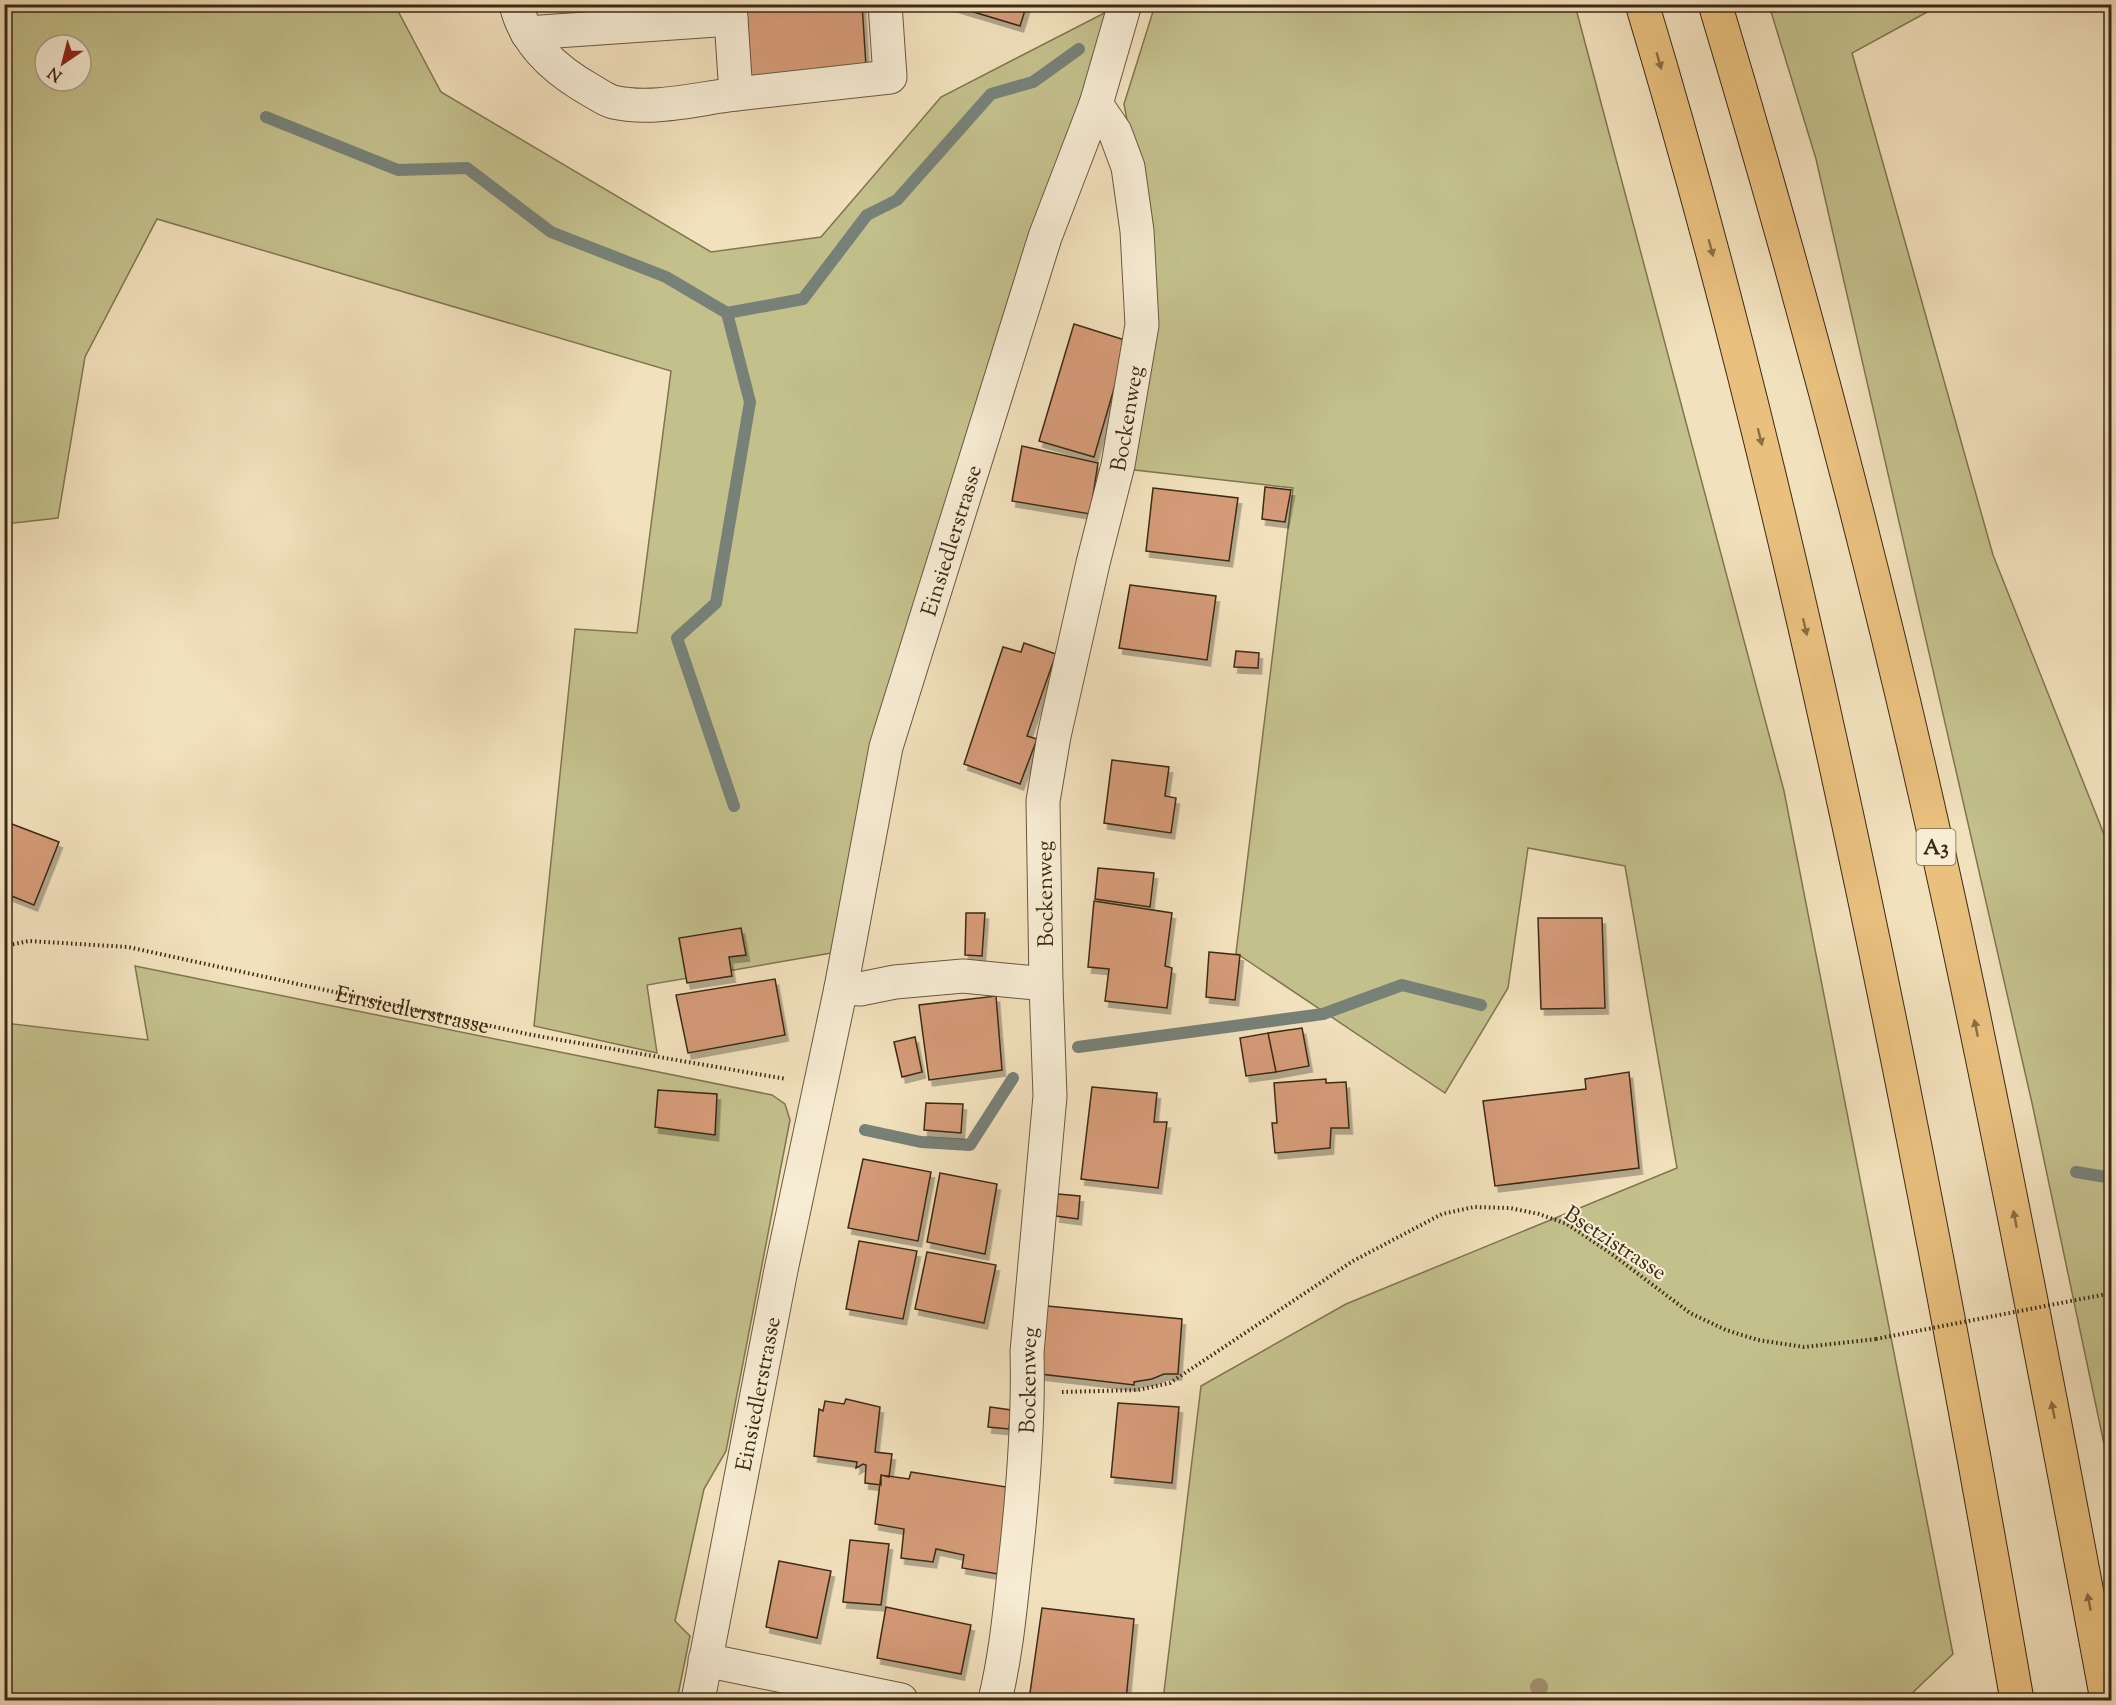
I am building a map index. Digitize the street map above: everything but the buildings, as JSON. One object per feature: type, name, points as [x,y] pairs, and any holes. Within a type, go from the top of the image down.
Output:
[{"type":"highway","points":[[1642,4],[1713,252],[1818,682],[1878,956],[1921,1170],[1976,1461],[2018,1701]]},
{"type":"highway","name":"A3","points":[[1715,4],[1784,239],[1838,441],[1904,708],[1954,924],[2004,1164],[2108,1701]]},
{"type":"street","points":[[521,19],[549,62],[577,83],[611,102],[647,105],[890,77],[885,4]]},
{"type":"street","name":"Einsiedlerstrasse","points":[[698,1701],[818,1087],[841,988],[886,747],[1045,237],[1096,104],[1125,4]]},
{"type":"street","points":[[521,19],[731,12],[736,94]]},
{"type":"street","name":"Bockenweg","points":[[995,1701],[1004,1665],[1024,1478],[1028,1393],[1027,1352],[1050,1096],[1043,801],[1054,736],[1092,563],[1118,465],[1142,325],[1137,231],[1128,167],[1115,132],[1096,104]]},
{"type":"street","points":[[841,988],[860,989],[895,982],[963,976],[1046,984]]},
{"type":"street","points":[[705,1660],[901,1701]]},
{"type":"path","name":"Einsiedlerstrasse","points":[[4,946],[29,941],[128,947],[532,1035],[790,1080],[818,1087]]},
{"type":"path","name":"Bsetzistrasse","points":[[1028,1393],[1138,1390],[1170,1383],[1353,1261],[1442,1214],[1474,1207],[1510,1208],[1539,1214],[1567,1224],[1609,1252],[1690,1313],[1737,1334],[1758,1340],[1804,1347],[1876,1338],[2112,1293]]},
{"type":"shaded area","points":[[4,5],[397,5],[398,11],[441,92],[711,252],[821,237],[941,97],[1120,5],[831,953],[647,985],[657,1053],[534,1026],[575,629],[637,633],[671,371],[157,219],[85,357],[58,518],[5,524]]},
{"type":"shaded area","points":[[1155,5],[1575,5],[1784,791],[1953,1654],[1905,1700],[1163,1700],[1201,1386],[1346,1304],[1677,1168],[1625,866],[1528,848],[1508,988],[1445,1093],[1236,953],[1293,488],[1126,469],[1147,229],[1124,104]]},
{"type":"shaded area","points":[[1769,5],[1940,5],[1852,53],[1993,555],[2111,852],[2111,1477],[2032,1103],[1816,159]]},
{"type":"shaded area","points":[[135,966],[772,1095],[785,1104],[790,1120],[726,1451],[704,1489],[675,1621],[690,1636],[677,1700],[5,1700],[5,1023],[148,1040]]},
{"type":"waterway","points":[[266,117],[398,170],[467,168],[551,232],[666,277],[727,313],[803,299],[867,215],[897,200],[991,94],[1033,82],[1079,49]]},
{"type":"waterway","points":[[727,313],[750,402],[716,603],[677,638],[734,806]]},
{"type":"waterway","points":[[1078,1047],[1323,1014],[1402,985],[1481,1005]]},
{"type":"waterway","points":[[865,1130],[921,1142],[970,1145],[1013,1078]]},
{"type":"waterway","points":[[2076,1172],[2112,1178]]}]
